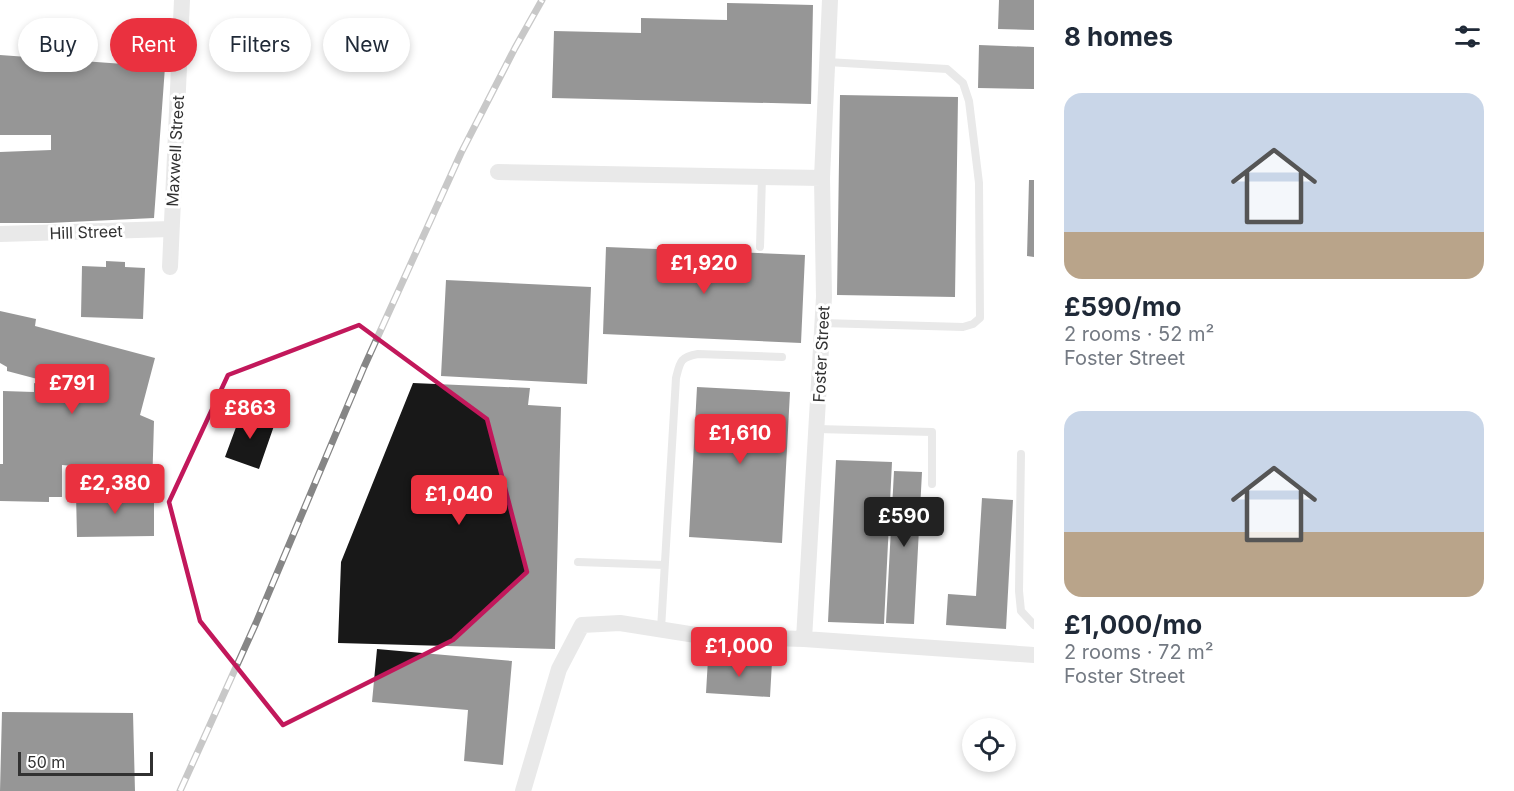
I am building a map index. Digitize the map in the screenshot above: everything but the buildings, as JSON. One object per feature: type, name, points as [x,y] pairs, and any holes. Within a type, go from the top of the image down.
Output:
[{"type":"street","name":"Maxwell Street","points":[[170,267],[182,0]]},
{"type":"street","name":"Foster Street","points":[[804,639],[824,297],[822,178],[830,0]]},
{"type":"street","points":[[498,172],[822,178]]},
{"type":"street","name":"Hill Street","points":[[0,234],[171,229]]},
{"type":"street","points":[[523,791],[559,669],[582,626],[620,623],[702,636],[804,639],[1034,655]]},
{"type":"lane","points":[[822,323],[963,327],[973,324],[980,318],[979,183],[969,101],[963,82],[947,69],[827,62]]},
{"type":"lane","points":[[760,247],[762,176]]},
{"type":"lane","points":[[661,629],[676,378],[680,364],[683,358],[698,354],[782,357]]},
{"type":"lane","points":[[817,429],[932,432],[932,484]]},
{"type":"lane","points":[[1021,454],[1019,591],[1021,611],[1034,625]]},
{"type":"lane","points":[[578,562],[664,565]]},
{"type":"highlighted area","points":[[359,325],[487,419],[527,572],[453,640],[283,725],[200,621],[169,502],[228,375]]},
{"type":"railway","points":[[180,791],[256,623],[364,367],[461,153],[542,0]]}]
